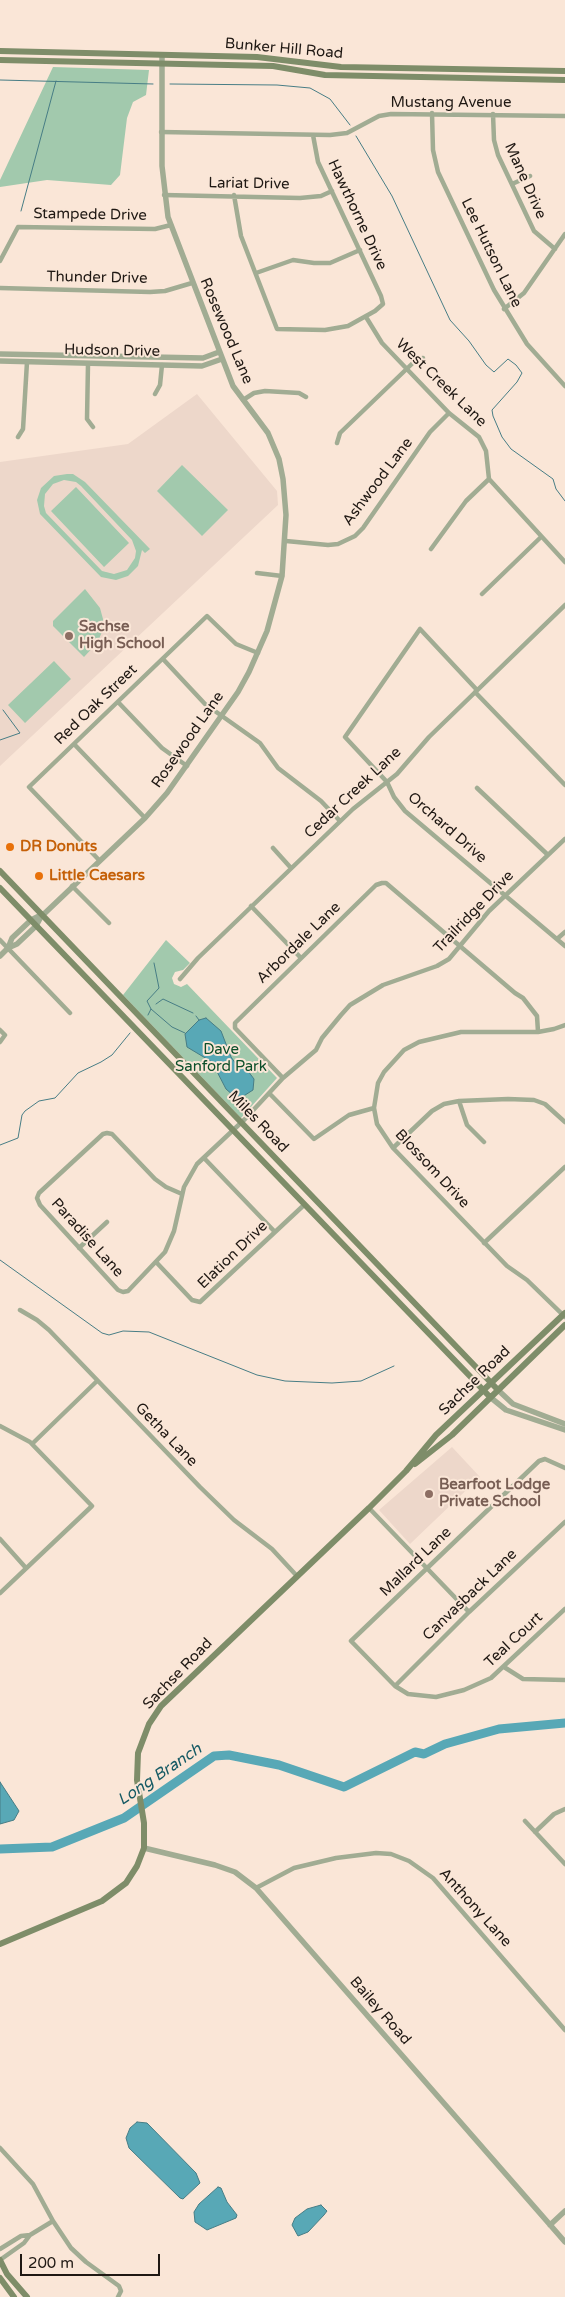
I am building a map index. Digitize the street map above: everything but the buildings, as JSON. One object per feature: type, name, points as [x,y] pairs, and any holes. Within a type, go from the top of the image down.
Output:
[{"type":"main road","name":"Bunker Hill Road","points":[[0,51],[271,58],[341,67],[565,71]]},
{"type":"main road","name":"Bunker Hill Road","points":[[0,60],[272,66],[325,75],[565,80]]},
{"type":"main road","name":"Miles Road","points":[[0,871],[498,1390]]},
{"type":"main road","name":"Miles Road","points":[[0,888],[490,1397]]},
{"type":"main road","points":[[149,1043],[158,1035]]},
{"type":"main road","points":[[355,1258],[364,1250]]},
{"type":"main road","name":"Sachse Road","points":[[0,1944],[102,1901],[114,1894],[132,1875],[144,1848],[144,1823],[136,1780],[138,1753],[152,1718],[198,1668],[369,1508],[406,1471],[436,1435],[564,1315]]},
{"type":"main road","name":"Sachse Road","points":[[406,1471],[452,1435],[565,1326]]},
{"type":"main road","points":[[0,2260],[7,2274],[27,2297]]},
{"type":"main road","points":[[0,2278],[14,2297]]},
{"type":"street","name":"Rosewood Lane","points":[[0,956],[8,948],[17,944],[36,926],[42,915],[145,818],[187,766],[238,692],[258,653],[272,614],[282,576],[286,541],[286,516],[283,479],[279,459],[268,433],[233,386],[171,225],[164,194],[161,132],[162,55]]},
{"type":"street","name":"Lee Hutson Lane","points":[[432,113],[433,150],[438,172],[504,309],[540,360],[565,386]]},
{"type":"street","name":"Mustang Avenue","points":[[161,132],[313,136],[348,134],[379,116],[391,114],[565,116]]},
{"type":"street","name":"Mane Drive","points":[[493,114],[495,147],[534,231],[554,249]]},
{"type":"street","name":"Hawthorne Drive","points":[[313,136],[318,162],[360,250],[383,304],[366,317]]},
{"type":"street","points":[[512,184],[530,176]]},
{"type":"street","name":"Lariat Drive","points":[[164,194],[300,198],[321,196],[332,190]]},
{"type":"street","points":[[234,195],[241,236],[278,329],[325,330],[348,326],[366,317]]},
{"type":"street","name":"Stampede Drive","points":[[0,261],[18,227],[147,229],[171,225]]},
{"type":"street","points":[[504,309],[524,293],[565,234]]},
{"type":"street","points":[[256,273],[293,260],[330,263],[360,250]]},
{"type":"street","name":"Thunder Drive","points":[[0,288],[150,292],[165,291],[192,283]]},
{"type":"street","name":"West Creek Lane","points":[[366,317],[382,342],[449,413],[479,437],[486,451],[487,474],[490,479]]},
{"type":"street","name":"Hudson Drive","points":[[0,354],[203,358],[219,352]]},
{"type":"street","points":[[337,443],[340,433],[407,368],[417,359],[423,358]]},
{"type":"street","name":"Hudson Drive","points":[[0,361],[202,366],[222,359]]},
{"type":"street","points":[[18,437],[24,429],[27,362]]},
{"type":"street","points":[[88,364],[87,419],[93,427]]},
{"type":"street","points":[[155,394],[160,385],[162,365]]},
{"type":"street","points":[[243,400],[254,393],[265,391],[299,393],[306,397]]},
{"type":"street","name":"Ashwood Lane","points":[[286,541],[328,545],[338,544],[355,536],[430,432],[449,413]]},
{"type":"street","points":[[431,549],[466,501],[490,479],[565,562]]},
{"type":"street","points":[[482,594],[541,537]]},
{"type":"street","points":[[257,574],[282,576]]},
{"type":"street","name":"Cedar Creek Lane","points":[[180,979],[198,958],[340,821],[397,774],[429,737],[565,605]]},
{"type":"street","name":"Red Oak Street","points":[[99,860],[29,787],[207,616],[236,644],[258,653]]},
{"type":"street","name":"Orchard Drive","points":[[476,691],[420,630],[345,738],[387,782],[394,797],[405,812],[565,946]]},
{"type":"street","points":[[162,659],[205,704],[260,743],[278,768],[321,800],[340,821]]},
{"type":"street","points":[[476,691],[565,784]]},
{"type":"street","points":[[118,702],[162,748],[187,766]]},
{"type":"street","points":[[74,744],[145,818]]},
{"type":"street","points":[[477,788],[548,855]]},
{"type":"street","name":"Trailridge Drive","points":[[123,1292],[128,1291],[157,1263],[172,1237],[182,1194],[190,1174],[283,1078],[316,1050],[334,1022],[350,1006],[383,985],[437,966],[449,959],[489,911],[565,839]]},
{"type":"street","points":[[273,848],[291,868]]},
{"type":"street","name":"Arbordale Lane","points":[[283,1078],[236,1028],[234,1023],[376,885],[386,883],[460,946]]},
{"type":"street","points":[[72,886],[109,923]]},
{"type":"street","points":[[251,906],[301,958]]},
{"type":"street","name":"Rosewood Lane","points":[[8,948],[12,938],[31,920],[42,915]]},
{"type":"street","points":[[557,939],[565,932]]},
{"type":"street","points":[[0,940],[70,1013]]},
{"type":"street","points":[[460,946],[515,994],[523,998],[537,1016],[538,1032]]},
{"type":"street","name":"Blossom Drive","points":[[564,1315],[527,1280],[512,1272],[393,1148],[377,1124],[374,1108],[376,1088],[384,1072],[404,1050],[419,1042],[460,1032],[538,1032],[565,1026]]},
{"type":"street","points":[[0,1030],[5,1035],[0,1042]]},
{"type":"street","points":[[269,1094],[314,1139],[349,1115],[374,1108]]},
{"type":"street","points":[[393,1148],[432,1111],[444,1104],[459,1101],[508,1098],[534,1100],[545,1104],[565,1122]]},
{"type":"street","points":[[459,1101],[467,1125],[484,1142]]},
{"type":"street","name":"Paradise Lane","points":[[123,1292],[118,1290],[40,1205],[37,1198],[40,1193],[107,1132],[112,1134],[155,1179],[166,1187],[182,1194]]},
{"type":"street","points":[[204,1158],[275,1232]]},
{"type":"street","points":[[484,1243],[565,1167]]},
{"type":"street","name":"Elation Drive","points":[[157,1263],[192,1300],[200,1302],[304,1204]]},
{"type":"street","points":[[79,1248],[107,1222]]},
{"type":"street","name":"Getha Lane","points":[[20,1310],[49,1330],[200,1487],[234,1520],[272,1549],[296,1575]]},
{"type":"street","points":[[32,1444],[97,1380]]},
{"type":"street","points":[[498,1390],[513,1404],[565,1424]]},
{"type":"street","points":[[490,1397],[506,1410],[565,1430]]},
{"type":"street","points":[[0,1426],[21,1435],[32,1444],[92,1506],[0,1593]]},
{"type":"street","name":"Mallard Lane","points":[[351,1641],[542,1459],[565,1468]]},
{"type":"street","points":[[369,1508],[469,1612]]},
{"type":"street","name":"Canvasback Lane","points":[[394,1686],[565,1522]]},
{"type":"street","points":[[0,1539],[26,1568]]},
{"type":"street","name":"Teal Court","points":[[351,1641],[394,1686],[408,1694],[436,1697],[480,1684],[504,1667],[565,1609]]},
{"type":"street","points":[[504,1667],[523,1679],[565,1680]]},
{"type":"street","points":[[535,1832],[554,1814],[565,1809]]},
{"type":"street","points":[[525,1821],[565,1864]]},
{"type":"street","name":"Bailey Road","points":[[144,1848],[215,1864],[234,1872],[256,1888],[565,2242]]},
{"type":"street","name":"Anthony Lane","points":[[256,1888],[294,1868],[336,1858],[376,1853],[391,1854],[409,1861],[433,1878],[565,2030]]},
{"type":"street","points":[[0,2148],[33,2184],[53,2221],[79,2256],[119,2286],[121,2291],[118,2297]]},
{"type":"street","points":[[550,2225],[565,2210]]},
{"type":"street","points":[[0,2260],[24,2243],[30,2235],[53,2221]]},
{"type":"street","points":[[0,2249],[21,2236],[30,2235]]},
{"type":"shaded area","name":"Sachse High School","points":[[197,394],[277,491],[278,505],[0,766],[0,462],[128,444]]},
{"type":"shaded area","name":"Bearfoot Lodge Private School","points":[[452,1447],[480,1477],[410,1544],[379,1510]]},
{"type":"green space","points":[[53,67],[149,70],[146,95],[133,102],[127,118],[120,175],[111,185],[47,180],[0,187],[0,180]]},
{"type":"green space","points":[[182,465],[228,510],[202,536],[157,491]]},
{"type":"green space","points":[[73,474],[85,482],[150,549],[145,553],[142,550],[138,566],[128,576],[116,580],[101,577],[40,514],[37,500],[41,488],[54,476]],"holes":[[[64,480],[76,482],[132,540],[136,551],[135,558],[127,570],[114,574],[102,571],[46,513],[44,506],[45,494],[53,484]]]},
{"type":"green space","points":[[76,487],[129,543],[104,567],[51,511]]},
{"type":"green space","points":[[85,589],[100,608],[103,619],[102,632],[97,643],[84,657],[53,626],[53,621]]},
{"type":"green space","points":[[54,661],[71,679],[25,723],[8,705]]},
{"type":"green space","name":"Dave Sanford Park","points":[[166,940],[190,963],[183,970],[175,972],[172,978],[174,984],[181,987],[187,984],[277,1078],[241,1118],[123,995]]},
{"type":"water","points":[[206,1018],[221,1031],[231,1057],[236,1064],[248,1071],[254,1079],[253,1090],[242,1097],[234,1096],[226,1089],[212,1062],[187,1047],[185,1034],[199,1020]]},
{"type":"water","points":[[0,1782],[19,1811],[14,1820],[0,1824]]},
{"type":"water","points":[[137,2122],[147,2123],[196,2173],[200,2183],[183,2199],[129,2148],[126,2138],[130,2128]]},
{"type":"water","points":[[218,2187],[221,2188],[227,2202],[237,2215],[236,2218],[207,2230],[195,2222],[194,2212],[199,2204]]},
{"type":"water","points":[[321,2205],[327,2211],[308,2232],[298,2236],[292,2225],[295,2218],[307,2209]]},
{"type":"waterway","points":[[0,80],[153,84]]},
{"type":"waterway","points":[[21,211],[56,81]]},
{"type":"waterway","points":[[170,84],[277,85],[310,88],[330,99],[350,125]]},
{"type":"waterway","points":[[356,136],[392,196],[450,320],[469,341],[486,365],[494,372],[508,359],[522,373],[517,382],[492,410],[493,416],[502,437],[511,449],[553,479],[556,489],[565,501]]},
{"type":"waterway","points":[[0,740],[20,733],[3,710]]},
{"type":"waterway","points":[[151,1009],[147,1001],[159,988],[154,963]]},
{"type":"waterway","points":[[156,1004],[163,999],[193,1013]]},
{"type":"waterway","points":[[148,1015],[151,1009],[172,1027],[185,1033]]},
{"type":"waterway","points":[[196,1016],[199,1020]]},
{"type":"waterway","points":[[0,1145],[18,1138],[22,1115],[25,1111],[39,1101],[55,1098],[78,1073],[112,1055],[130,1033]]},
{"type":"waterway","points":[[0,1260],[102,1333],[109,1335],[123,1331],[149,1332],[257,1375],[285,1381],[332,1383],[361,1381],[394,1366]]},
{"type":"waterway","name":"Long Branch","points":[[0,1849],[52,1847],[124,1818],[214,1756],[229,1755],[279,1765],[344,1787],[415,1752],[424,1754],[445,1744],[499,1729],[565,1723]]},
{"type":"place","name":"Sachse High School","points":[[69,636]]},
{"type":"place","name":"DR Donuts","points":[[10,847]]},
{"type":"place","name":"Little Caesars","points":[[39,876]]},
{"type":"place","name":"Bearfoot Lodge Private School","points":[[429,1494]]}]
